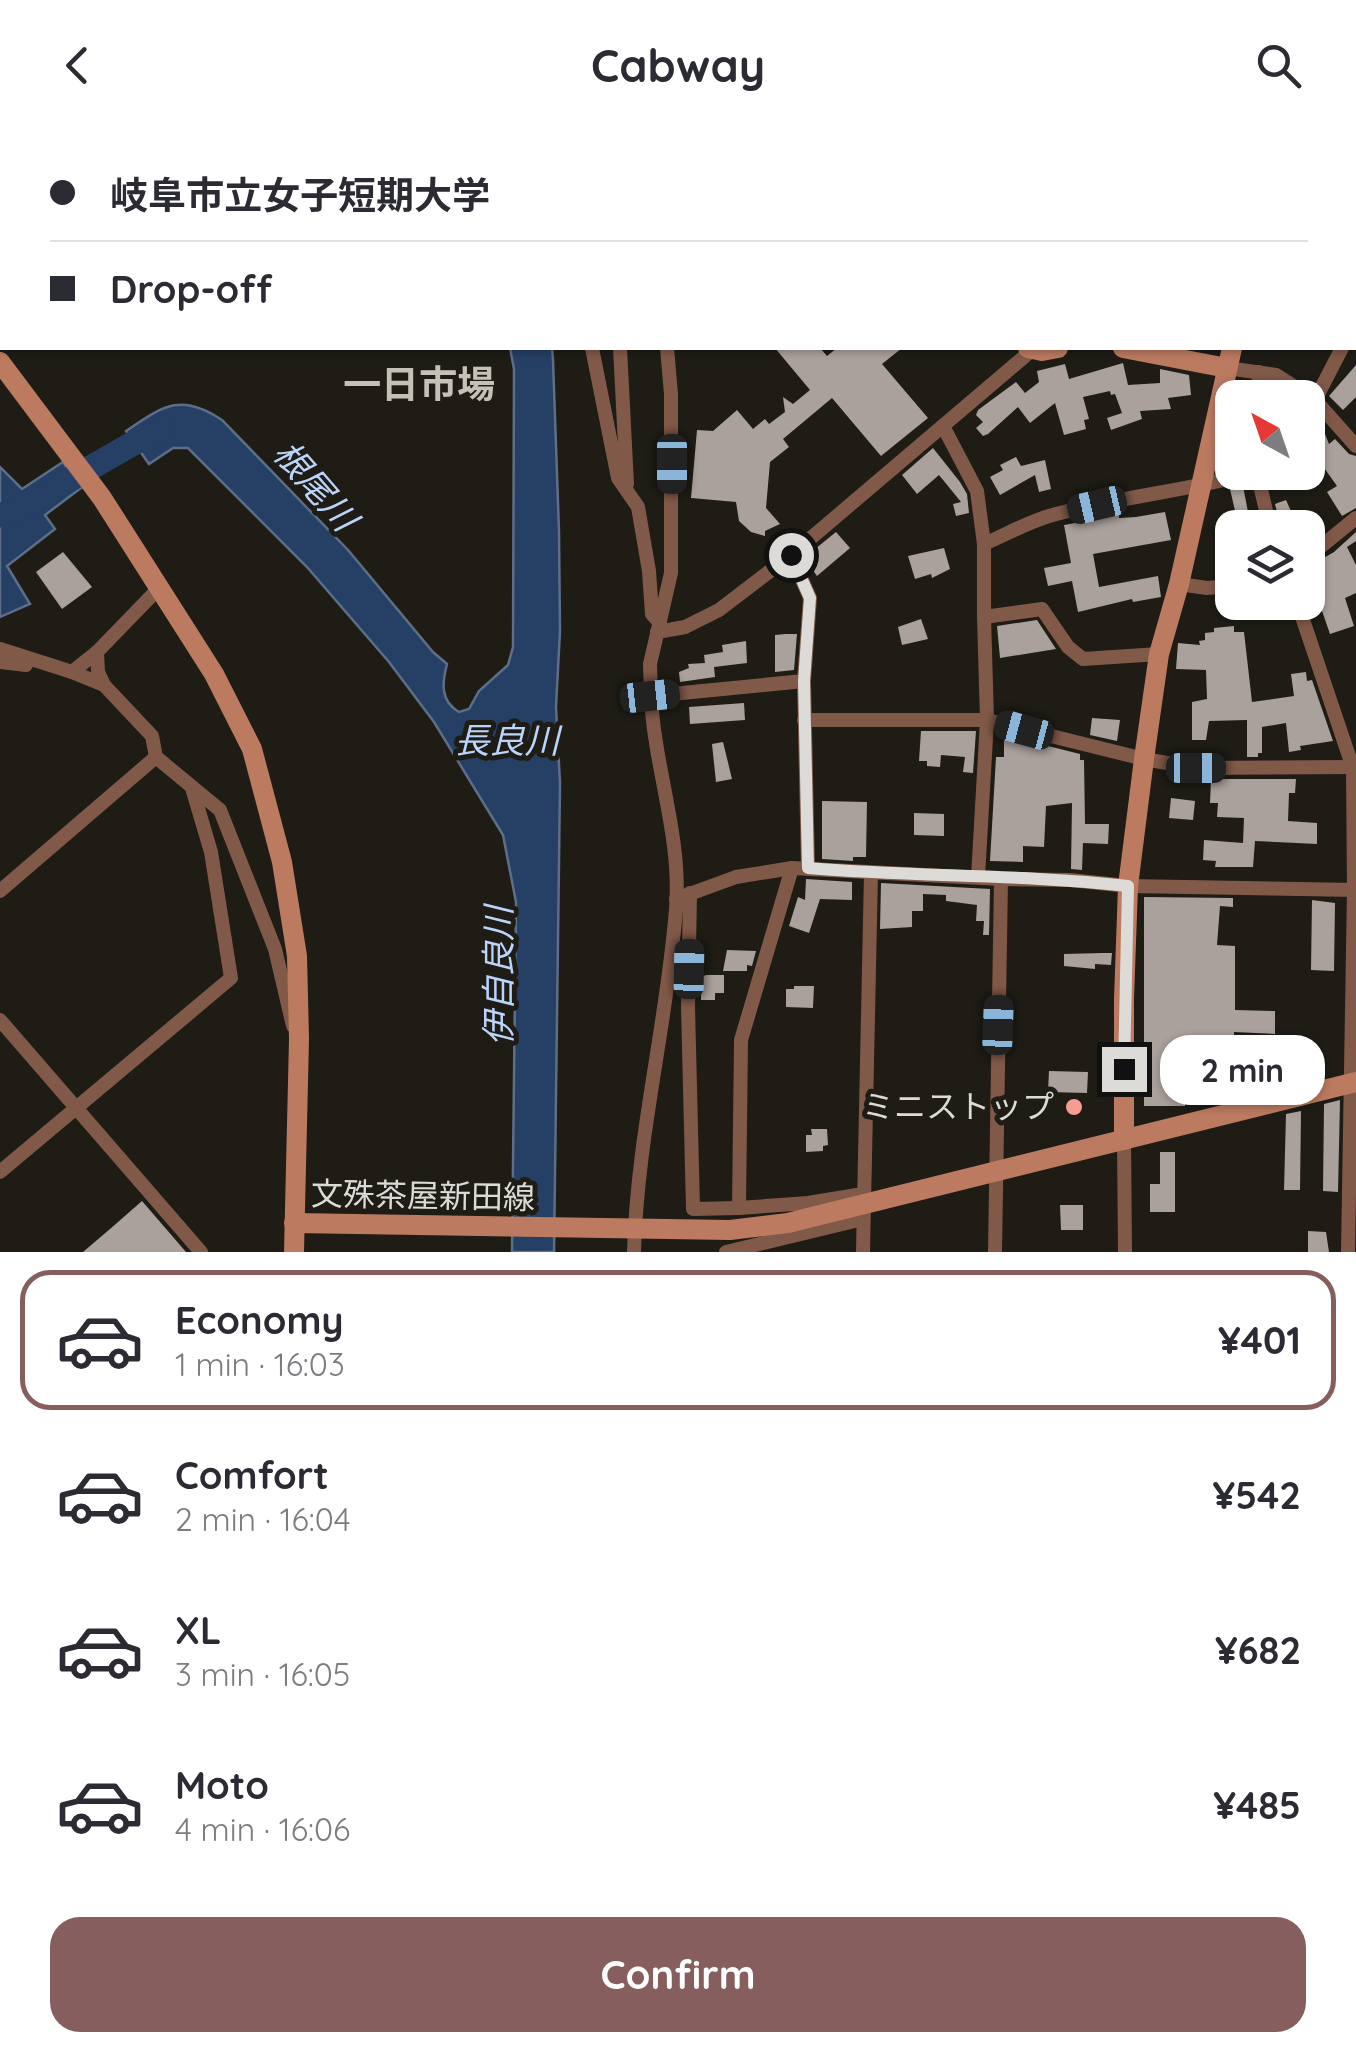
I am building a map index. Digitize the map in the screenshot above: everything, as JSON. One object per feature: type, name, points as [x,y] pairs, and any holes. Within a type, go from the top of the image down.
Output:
[{"type":"main road","points":[[1124,1140],[1128,886],[1144,759],[1159,654],[1179,584],[1229,358],[1144,350]]},
{"type":"main road","name":"文殊茶屋新田線","points":[[0,362],[102,498],[160,587],[230,702],[252,749],[282,862],[297,956],[294,1223],[730,1230],[788,1223],[1354,1083]]},
{"type":"main road","points":[[294,1223],[294,1252]]},
{"type":"street","points":[[592,350],[618,478],[638,507],[652,614],[658,628]]},
{"type":"street","points":[[620,350],[627,490]]},
{"type":"street","points":[[667,350],[672,553],[650,664],[650,696],[652,734],[683,896],[693,1209],[863,1207]]},
{"type":"street","points":[[658,628],[686,628],[720,610],[791,555],[1029,350]]},
{"type":"street","points":[[1325,381],[1341,350]]},
{"type":"street","points":[[1229,358],[1285,380]]},
{"type":"street","points":[[1259,372],[1259,380]]},
{"type":"street","points":[[1325,411],[1356,446]]},
{"type":"street","points":[[943,426],[977,491],[984,544],[987,720],[978,877]]},
{"type":"street","points":[[984,544],[1044,518],[1215,484]]},
{"type":"street","points":[[1325,543],[1356,518]]},
{"type":"street","points":[[739,1208],[741,1040],[800,868],[810,598],[791,555]]},
{"type":"street","points":[[1179,584],[1215,587]]},
{"type":"street","points":[[72,672],[160,587]]},
{"type":"street","points":[[984,618],[1042,609],[1068,647],[1083,660],[1159,654]]},
{"type":"street","points":[[1303,620],[1354,767],[1351,1246]]},
{"type":"street","points":[[0,650],[104,685]]},
{"type":"street","points":[[0,891],[156,757],[158,750],[152,736],[104,685],[98,672],[97,652]]},
{"type":"street","points":[[0,662],[52,666]]},
{"type":"street","points":[[650,696],[804,681]]},
{"type":"street","points":[[804,720],[987,720],[1196,768],[1354,767]]},
{"type":"street","points":[[156,757],[206,796],[227,823],[275,949],[291,1021],[299,1039]]},
{"type":"street","points":[[0,1172],[230,978],[210,852],[192,788]]},
{"type":"street","points":[[683,896],[736,877],[800,868],[1128,886],[1355,890]]},
{"type":"street","points":[[863,1252],[871,873]]},
{"type":"street","points":[[995,1252],[1002,880]]},
{"type":"street","points":[[634,1252],[626,1228],[683,896]]},
{"type":"street","points":[[0,1020],[201,1252]]},
{"type":"street","points":[[1124,1140],[1125,1252]]},
{"type":"street","points":[[733,1251],[863,1207]]},
{"type":"water","name":"長良川","points":[[510,350],[552,350],[560,631],[556,707],[560,783],[554,1252],[512,1252],[516,902],[503,835],[434,722],[389,662],[307,567],[188,448],[173,448],[149,464],[126,431],[172,406],[195,406],[222,420],[348,550],[447,664],[444,691],[448,703],[459,712],[469,709],[479,691],[508,665],[513,647],[514,369]]},
{"type":"water","points":[[63,462],[81,488],[45,515],[55,529],[7,566],[30,604],[0,617],[0,467],[22,489]]},
{"type":"building","points":[[777,350],[822,350],[827,356],[834,350],[900,350],[882,364],[928,418],[881,456],[832,398],[783,439],[789,447],[770,462],[766,508],[780,524],[765,531],[765,536],[751,532],[739,521],[736,502],[691,498],[697,430],[713,431],[737,410],[753,429],[765,419],[769,424],[785,412],[783,397],[793,404],[810,390]]},
{"type":"building","points":[[1123,363],[1128,385],[1160,383],[1160,369],[1189,375],[1191,395],[1168,398],[1171,409],[1140,411],[1142,419],[1111,430],[1107,418],[1122,413],[1110,391],[1083,397],[1089,419],[1084,420],[1086,429],[1064,435],[1055,403],[1030,423],[1018,407],[988,434],[983,436],[976,428],[983,422],[976,415],[978,410],[1016,382],[1025,393],[1039,382],[1037,371],[1065,364],[1069,379]]},
{"type":"building","points":[[1356,365],[1356,397],[1343,410],[1329,396]]},
{"type":"building","points":[[1325,434],[1329,444],[1335,439],[1356,456],[1356,508],[1342,516],[1327,492],[1337,486],[1325,469]]},
{"type":"building","points":[[933,448],[967,494],[969,513],[956,516],[953,504],[961,502],[939,475],[917,494],[902,475]]},
{"type":"building","points":[[1016,457],[1021,466],[1045,460],[1051,489],[1039,492],[1035,475],[1000,495],[990,477],[1003,470],[1000,465]]},
{"type":"building","points":[[1230,490],[1244,490],[1248,510],[1235,510]]},
{"type":"building","points":[[1286,500],[1291,510],[1276,510],[1275,504]]},
{"type":"building","points":[[1165,512],[1171,540],[1093,554],[1099,587],[1158,576],[1161,597],[1133,602],[1132,599],[1078,612],[1072,581],[1048,586],[1044,568],[1071,563],[1064,525]]},
{"type":"building","points":[[836,532],[850,548],[817,576],[804,558]]},
{"type":"building","points":[[1356,532],[1356,541],[1347,547],[1356,565],[1356,593],[1345,598],[1354,626],[1330,634],[1325,620],[1325,557]]},
{"type":"building","points":[[944,548],[950,569],[932,578],[931,574],[915,579],[908,556]]},
{"type":"building","points":[[63,552],[92,587],[62,609],[36,572]]},
{"type":"building","points":[[921,619],[928,639],[902,645],[898,627]]},
{"type":"building","points":[[1037,620],[1056,649],[1000,658],[997,626]]},
{"type":"building","points":[[1234,626],[1234,632],[1244,632],[1252,702],[1294,696],[1291,674],[1306,672],[1333,741],[1300,746],[1301,750],[1289,752],[1286,723],[1262,727],[1262,753],[1247,757],[1247,720],[1209,721],[1206,740],[1192,740],[1192,702],[1207,699],[1206,670],[1176,669],[1178,643],[1200,645],[1205,633]]},
{"type":"building","points":[[797,634],[794,670],[775,672],[775,635]]},
{"type":"building","points":[[746,641],[747,663],[714,667],[715,677],[680,682],[679,672],[689,668],[688,664],[705,663],[704,655],[723,652],[722,645]]},
{"type":"building","points":[[744,703],[745,720],[690,724],[689,707]]},
{"type":"building","points":[[1092,718],[1120,720],[1117,741],[1090,735]]},
{"type":"building","points":[[921,731],[976,731],[973,773],[963,772],[965,757],[941,755],[940,767],[919,761]]},
{"type":"building","points":[[1004,735],[1080,754],[1080,760],[1084,760],[1085,824],[1109,824],[1108,844],[1083,843],[1082,870],[1071,869],[1072,803],[1046,806],[1044,847],[1023,846],[1023,862],[990,861],[996,757],[1004,757]]},
{"type":"building","points":[[723,742],[732,779],[716,782],[712,744]]},
{"type":"building","points":[[1211,779],[1296,779],[1295,793],[1289,793],[1288,821],[1317,823],[1317,844],[1255,841],[1253,867],[1215,867],[1216,861],[1203,860],[1204,840],[1243,843],[1244,818],[1217,817],[1218,803],[1210,803]]},
{"type":"building","points":[[1171,798],[1195,801],[1193,820],[1169,818]]},
{"type":"building","points":[[822,801],[867,802],[866,857],[853,857],[853,861],[822,859]]},
{"type":"building","points":[[914,813],[944,814],[944,836],[914,835]]},
{"type":"building","points":[[806,879],[852,882],[852,900],[820,899],[809,933],[789,926],[798,897],[805,900]]},
{"type":"building","points":[[881,883],[990,889],[989,935],[983,935],[984,921],[976,921],[977,905],[946,901],[946,895],[923,894],[923,911],[912,911],[912,927],[880,929]]},
{"type":"building","points":[[1144,897],[1233,898],[1233,907],[1220,906],[1217,945],[1235,946],[1235,1010],[1275,1011],[1275,1034],[1234,1032],[1234,1055],[1185,1054],[1185,1106],[1144,1106]]},
{"type":"building","points":[[1312,900],[1335,903],[1334,971],[1311,970]]},
{"type":"building","points":[[727,950],[756,951],[752,966],[747,965],[747,971],[723,971]]},
{"type":"building","points":[[1112,953],[1111,965],[1095,964],[1095,969],[1064,966],[1064,954]]},
{"type":"building","points":[[724,975],[724,993],[715,993],[715,1000],[701,1000],[701,977]]},
{"type":"building","points":[[814,986],[813,1008],[786,1007],[786,989]]},
{"type":"building","points":[[1274,1056],[1272,1080],[1248,1085],[1249,1057]]},
{"type":"building","points":[[1049,1071],[1088,1072],[1087,1093],[1048,1092]]},
{"type":"building","points":[[1340,1100],[1338,1192],[1323,1191],[1324,1104]]},
{"type":"building","points":[[1301,1111],[1300,1190],[1284,1190],[1286,1114]]},
{"type":"building","points":[[811,1129],[827,1129],[828,1145],[823,1146],[823,1151],[806,1152],[806,1135],[812,1135]]},
{"type":"building","points":[[1160,1152],[1175,1152],[1175,1212],[1150,1212],[1150,1184],[1160,1184]]},
{"type":"building","points":[[142,1201],[186,1252],[83,1252],[110,1229]]},
{"type":"building","points":[[1060,1205],[1083,1205],[1083,1230],[1061,1230]]},
{"type":"building","points":[[1308,1231],[1326,1232],[1329,1252],[1308,1252]]},
{"type":"waterway","name":"根尾川","points":[[0,515],[11,513],[162,427]]},
{"type":"place","name":"ミニストップ","points":[[1074,1107]]},
{"type":"district","name":"一日市場","points":[[419,385]]},
{"type":"route","points":[[791,555],[810,598],[804,681],[808,868],[1128,886],[1124,1069]]},
{"type":"water label","name":"伊自良川","points":[[499,976]]}]
